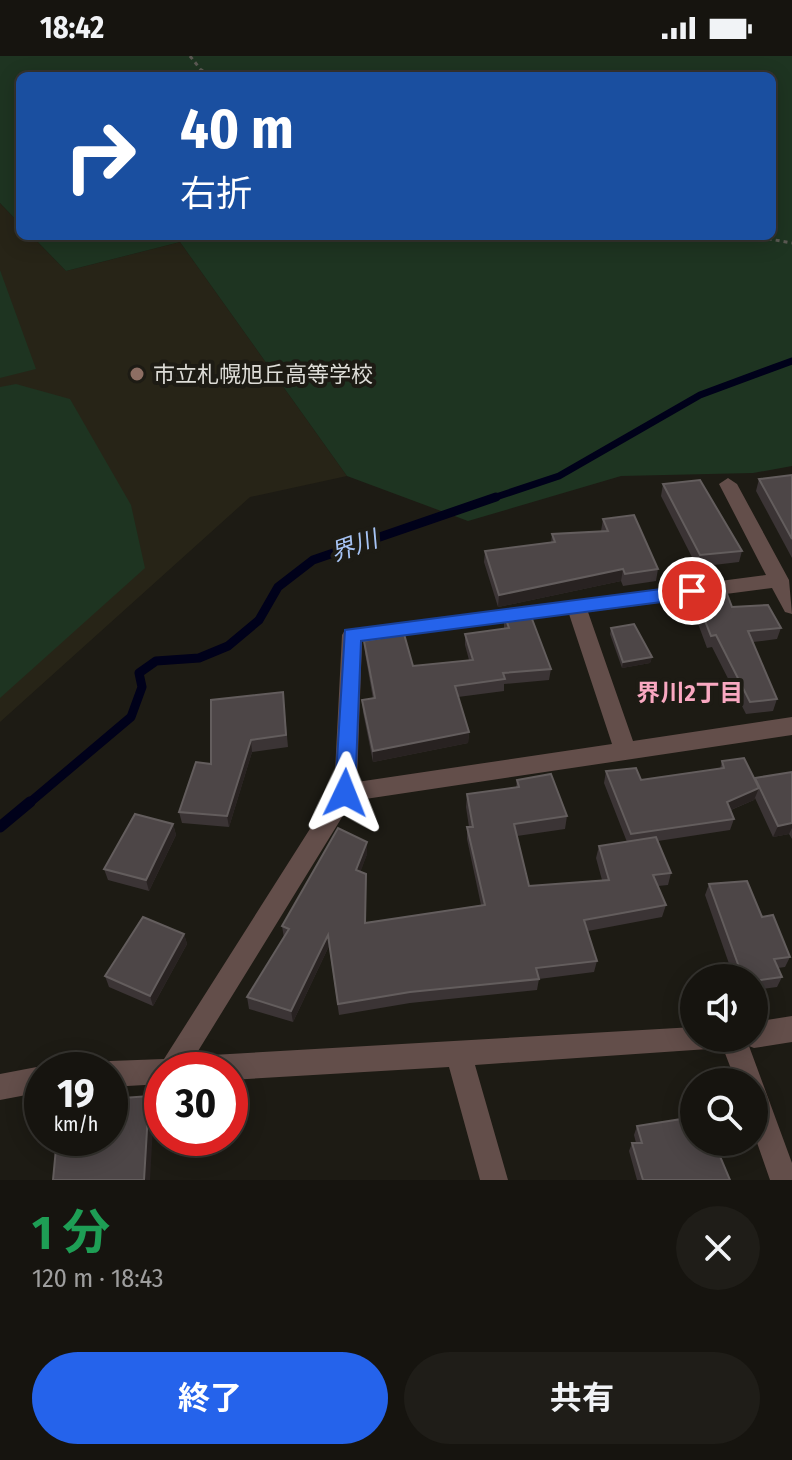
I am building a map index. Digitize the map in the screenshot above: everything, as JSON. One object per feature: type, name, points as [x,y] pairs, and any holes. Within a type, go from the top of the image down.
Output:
[{"type":"street","points":[[728,484],[792,607]]},
{"type":"street","points":[[183,1052],[345,793],[352,635],[779,580]]},
{"type":"street","points":[[576,606],[625,751]]},
{"type":"street","points":[[345,793],[792,726]]},
{"type":"street","points":[[768,1033],[792,1029]]},
{"type":"street","points":[[248,1066],[680,1040]]},
{"type":"street","points":[[459,1054],[494,1180]]},
{"type":"street","points":[[0,1087],[24,1082]]},
{"type":"street","points":[[768,1135],[784,1180]]},
{"type":"path","points":[[190,56],[201,70],[207,72]]},
{"type":"shaded area","name":"市立札幌旭丘高等学校","points":[[0,203],[16,220],[16,240],[36,240],[66,271],[180,242],[347,476],[250,497],[0,722]]},
{"type":"green space","points":[[0,56],[792,56],[792,466],[753,473],[621,476],[468,521],[347,476],[180,242],[66,271],[36,240],[776,240],[776,72],[16,72],[16,220],[0,203]]},
{"type":"green space","points":[[0,270],[36,369],[0,378]]},
{"type":"green space","points":[[16,384],[70,399],[131,505],[145,568],[0,698],[0,387]]},
{"type":"building","points":[[792,475],[792,539],[759,479]]},
{"type":"building","points":[[700,480],[742,551],[700,555],[663,484]]},
{"type":"building","points":[[634,515],[658,569],[625,574],[623,569],[499,595],[485,551],[555,542],[552,534],[608,531],[603,519]]},
{"type":"building","points":[[724,586],[732,607],[768,605],[781,628],[748,631],[777,699],[750,702],[716,635],[711,636],[693,590]]},
{"type":"building","points":[[529,611],[551,669],[503,673],[505,679],[455,686],[469,732],[373,751],[362,700],[375,698],[364,641],[404,634],[413,666],[473,660],[465,634],[509,628],[504,614]]},
{"type":"building","points":[[634,624],[652,657],[623,662],[611,628]]},
{"type":"building","points":[[283,692],[286,735],[251,740],[227,816],[179,812],[196,762],[211,764],[211,700]]},
{"type":"building","points":[[744,758],[759,788],[727,802],[734,819],[631,834],[606,771],[636,768],[641,780],[724,768],[722,761]]},
{"type":"building","points":[[792,772],[792,823],[778,826],[755,778]]},
{"type":"building","points":[[551,774],[567,816],[514,824],[529,886],[609,880],[599,846],[656,837],[671,873],[653,875],[666,905],[584,920],[597,961],[536,968],[539,979],[410,992],[338,1004],[328,935],[291,1011],[247,997],[289,929],[282,926],[338,828],[367,842],[356,870],[366,874],[365,923],[485,905],[467,827],[473,827],[467,794],[519,787],[517,780]]},
{"type":"building","points":[[135,814],[173,824],[146,880],[104,869]]},
{"type":"building","points":[[747,881],[762,917],[773,915],[790,957],[774,959],[782,977],[768,979],[768,964],[738,964],[709,884]]},
{"type":"building","points":[[143,917],[184,934],[150,996],[105,976]]},
{"type":"building","points":[[144,1096],[144,1180],[53,1180],[55,1156],[128,1156],[128,1098]]},
{"type":"building","points":[[680,1119],[680,1156],[720,1156],[730,1180],[643,1180],[632,1143],[642,1143],[637,1126]]},
{"type":"waterway","name":"界川","points":[[496,497],[559,476],[700,395],[792,361]]},
{"type":"waterway","name":"界川","points":[[28,804],[131,717],[142,687],[139,673],[156,661],[199,658],[228,646],[259,620],[278,587],[313,560],[496,497]]},
{"type":"waterway","name":"界川","points":[[490,499],[496,497]]},
{"type":"waterway","name":"界川","points":[[0,827],[30,802]]},
{"type":"place","name":"市立札幌旭丘高等学校","points":[[137,374]]},
{"type":"district","name":"界川2丁目","points":[[690,693]]},
{"type":"route","points":[[345,793],[352,635],[692,591]]}]
